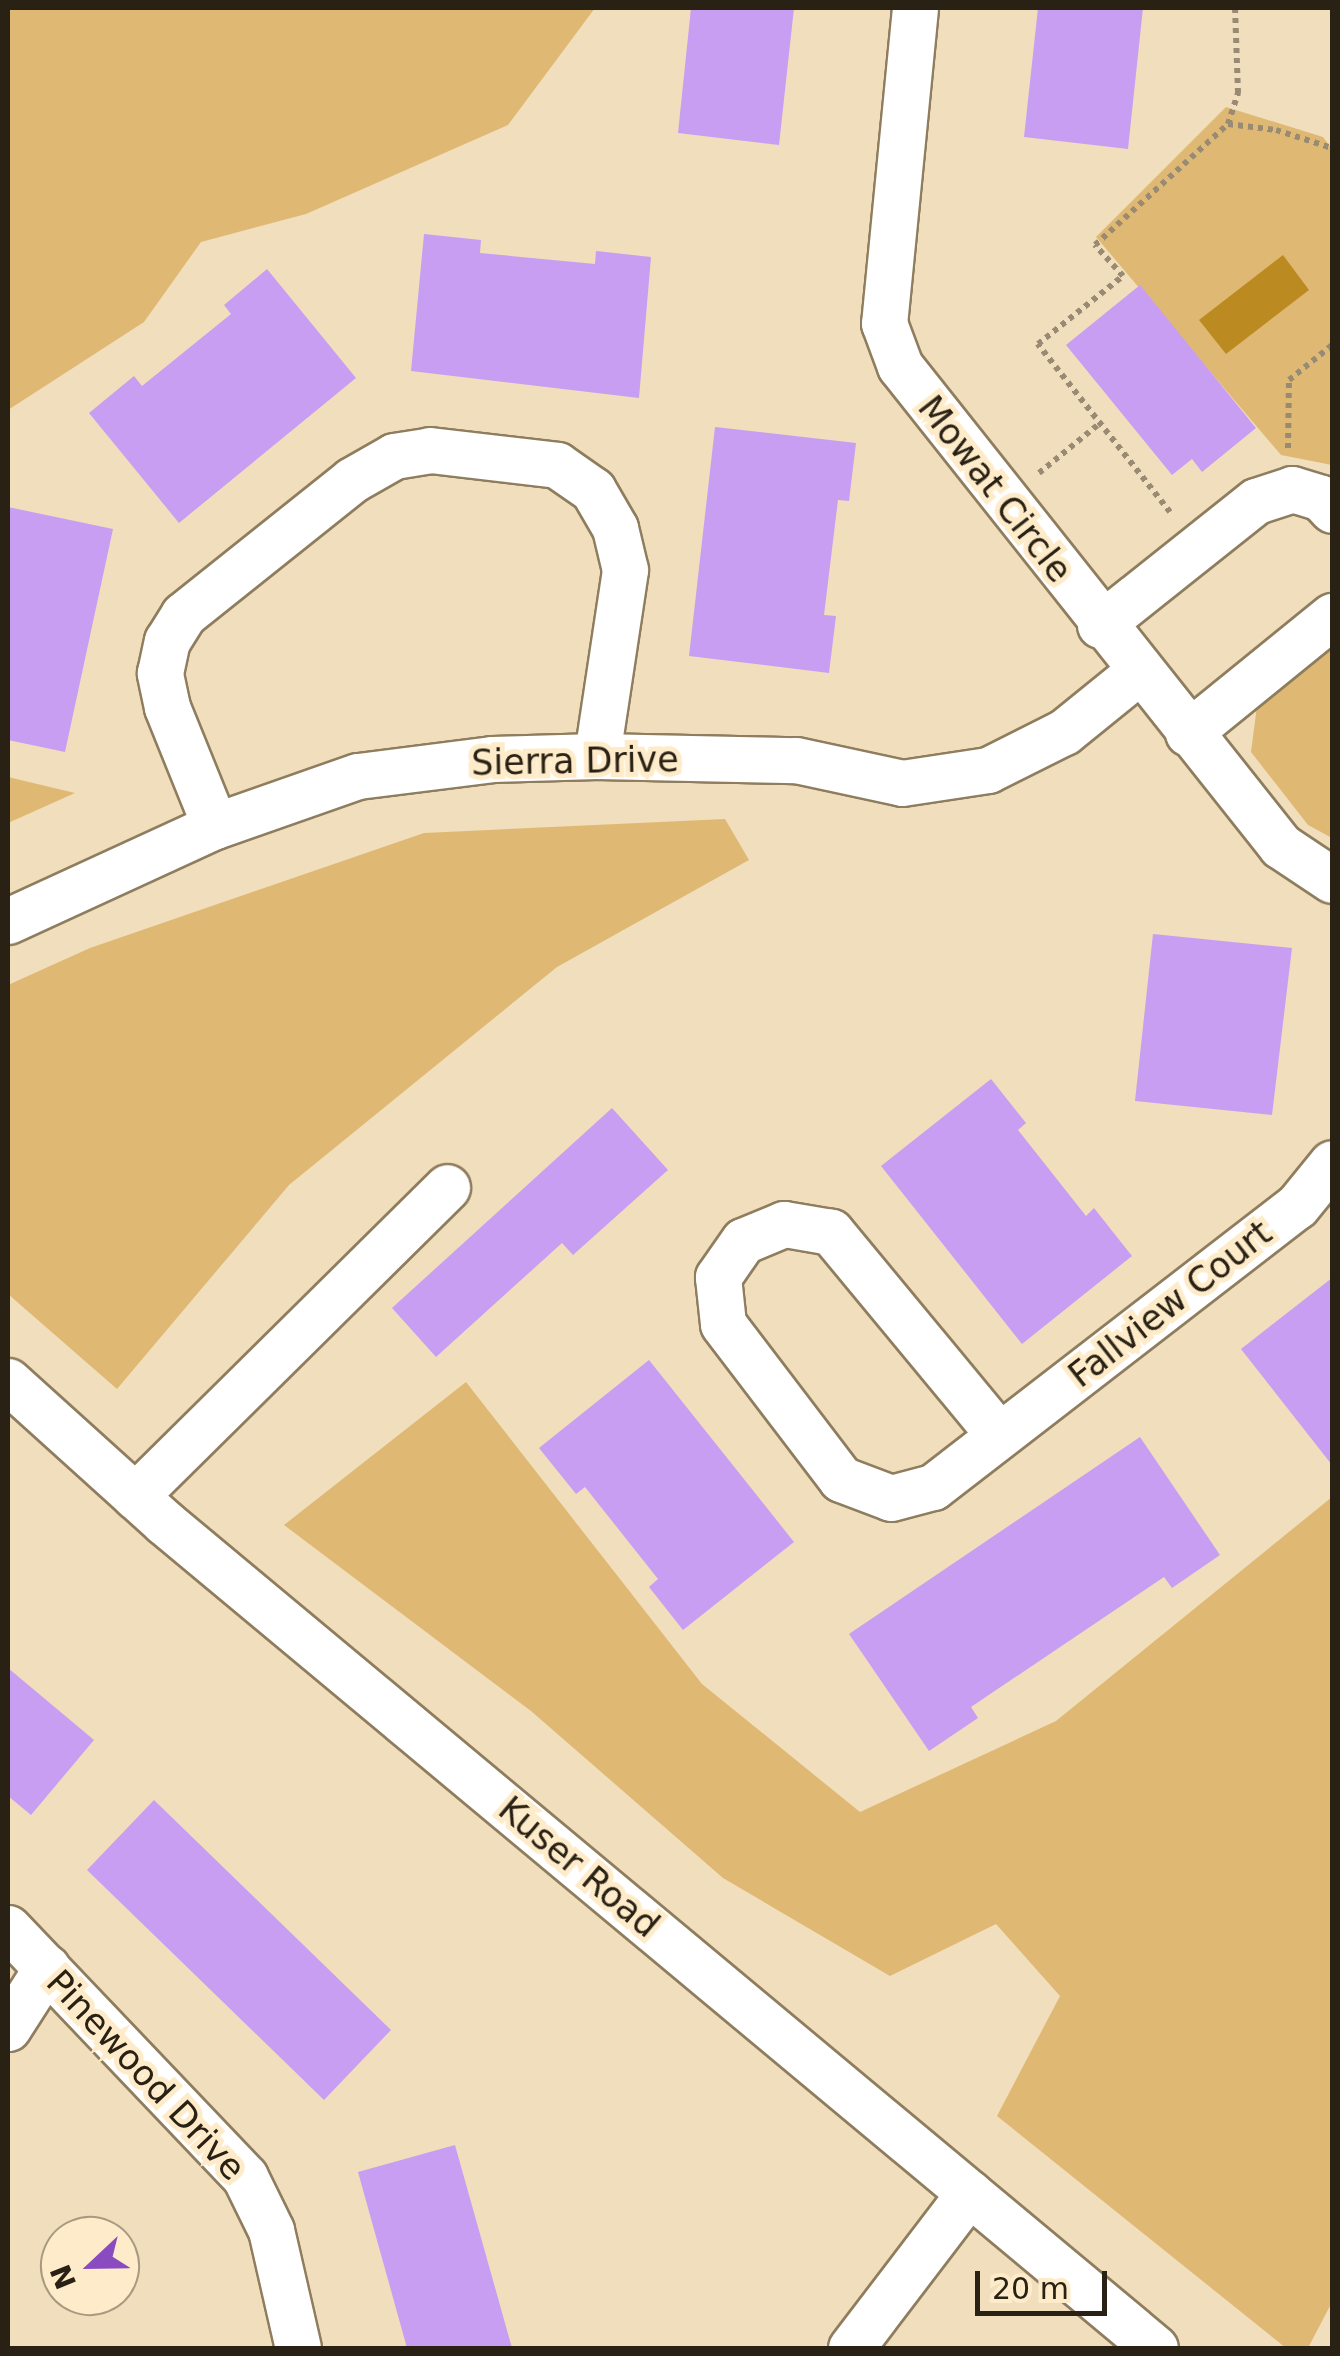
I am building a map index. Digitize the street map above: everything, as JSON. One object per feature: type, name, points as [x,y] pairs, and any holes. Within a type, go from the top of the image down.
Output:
[{"type":"street","name":"Mowat Circle","points":[[915,8],[884,323],[900,366],[1138,672],[1282,846],[1332,880]]},
{"type":"street","points":[[215,826],[167,707],[160,674],[167,642],[198,603],[352,480],[394,456],[430,450],[557,465],[593,490],[616,528],[625,570],[597,756]]},
{"type":"street","points":[[1100,624],[1256,500],[1292,489],[1321,498],[1332,510]]},
{"type":"street","points":[[1188,733],[1332,616]]},
{"type":"street","name":"Sierra Drive","points":[[8,921],[215,826],[358,776],[492,759],[597,756],[796,760],[902,783],[988,770],[1064,732],[1138,672]]},
{"type":"street","name":"Fallview Court","points":[[999,1436],[831,1232],[784,1224],[743,1240],[718,1277],[723,1324],[841,1479],[892,1498],[932,1488],[1297,1206],[1332,1163]]},
{"type":"street","points":[[135,1496],[447,1187]]},
{"type":"street","name":"Kuser Road","points":[[8,1380],[135,1496],[1155,2348]]},
{"type":"street","name":"Pinewood Drive","points":[[8,1928],[246,2177],[271,2230],[298,2348]]},
{"type":"street","points":[[8,2028],[47,1967]]},
{"type":"street","points":[[851,2348],[970,2193]]},
{"type":"path","points":[[1197,546],[1038,344],[1124,276],[1094,244],[1228,124],[1238,93],[1235,8]]},
{"type":"path","points":[[1228,124],[1276,130],[1332,148]]},
{"type":"path","points":[[1292,489],[1284,392],[1288,380],[1332,344]]},
{"type":"path","points":[[1004,500],[1100,423]]},
{"type":"shaded area","points":[[8,8],[595,8],[508,125],[306,214],[201,242],[144,322],[8,410]]},
{"type":"shaded area","points":[[1226,107],[1323,137],[1332,149],[1332,465],[1281,455],[1096,237]]},
{"type":"shaded area","points":[[1283,255],[1309,290],[1226,354],[1199,320]]},
{"type":"shaded area","points":[[1332,643],[1332,838],[1308,825],[1251,752],[1257,706]]},
{"type":"shaded area","points":[[8,777],[75,793],[8,823]]},
{"type":"shaded area","points":[[725,819],[749,860],[557,967],[289,1185],[117,1389],[8,1294],[8,985],[90,948],[424,833]]},
{"type":"shaded area","points":[[466,1382],[702,1684],[860,1812],[1056,1721],[1332,1497],[1332,2302],[1308,2348],[1286,2348],[997,2116],[1060,1996],[996,1924],[890,1976],[723,1878],[531,1711],[284,1525]]},
{"type":"building","points":[[691,8],[794,8],[779,145],[678,133]]},
{"type":"building","points":[[1038,8],[1143,8],[1128,149],[1024,137]]},
{"type":"building","points":[[424,234],[481,240],[480,253],[595,264],[596,251],[651,257],[639,398],[411,371]]},
{"type":"building","points":[[267,269],[356,378],[179,523],[89,413],[134,376],[142,386],[231,314],[224,305]]},
{"type":"building","points":[[1140,285],[1256,428],[1202,472],[1192,459],[1172,475],[1066,345]]},
{"type":"building","points":[[715,427],[856,443],[849,501],[838,500],[824,615],[836,616],[829,673],[689,656]]},
{"type":"building","points":[[8,507],[113,529],[65,752],[8,740]]},
{"type":"building","points":[[1153,934],[1292,948],[1272,1115],[1135,1101]]},
{"type":"building","points":[[991,1079],[1026,1123],[1018,1130],[1086,1216],[1094,1208],[1132,1256],[1022,1344],[881,1166]]},
{"type":"building","points":[[612,1108],[668,1170],[573,1255],[562,1243],[436,1357],[392,1308]]},
{"type":"building","points":[[1332,1278],[1332,1465],[1241,1349]]},
{"type":"building","points":[[649,1360],[794,1542],[683,1630],[649,1587],[658,1579],[585,1487],[576,1494],[539,1448]]},
{"type":"building","points":[[1140,1437],[1220,1555],[1172,1588],[1164,1577],[971,1707],[978,1718],[929,1751],[849,1634]]},
{"type":"building","points":[[8,1668],[94,1740],[31,1815],[8,1796]]},
{"type":"building","points":[[154,1800],[391,2030],[324,2100],[87,1870]]},
{"type":"building","points":[[455,2145],[512,2348],[407,2348],[358,2172]]}]
